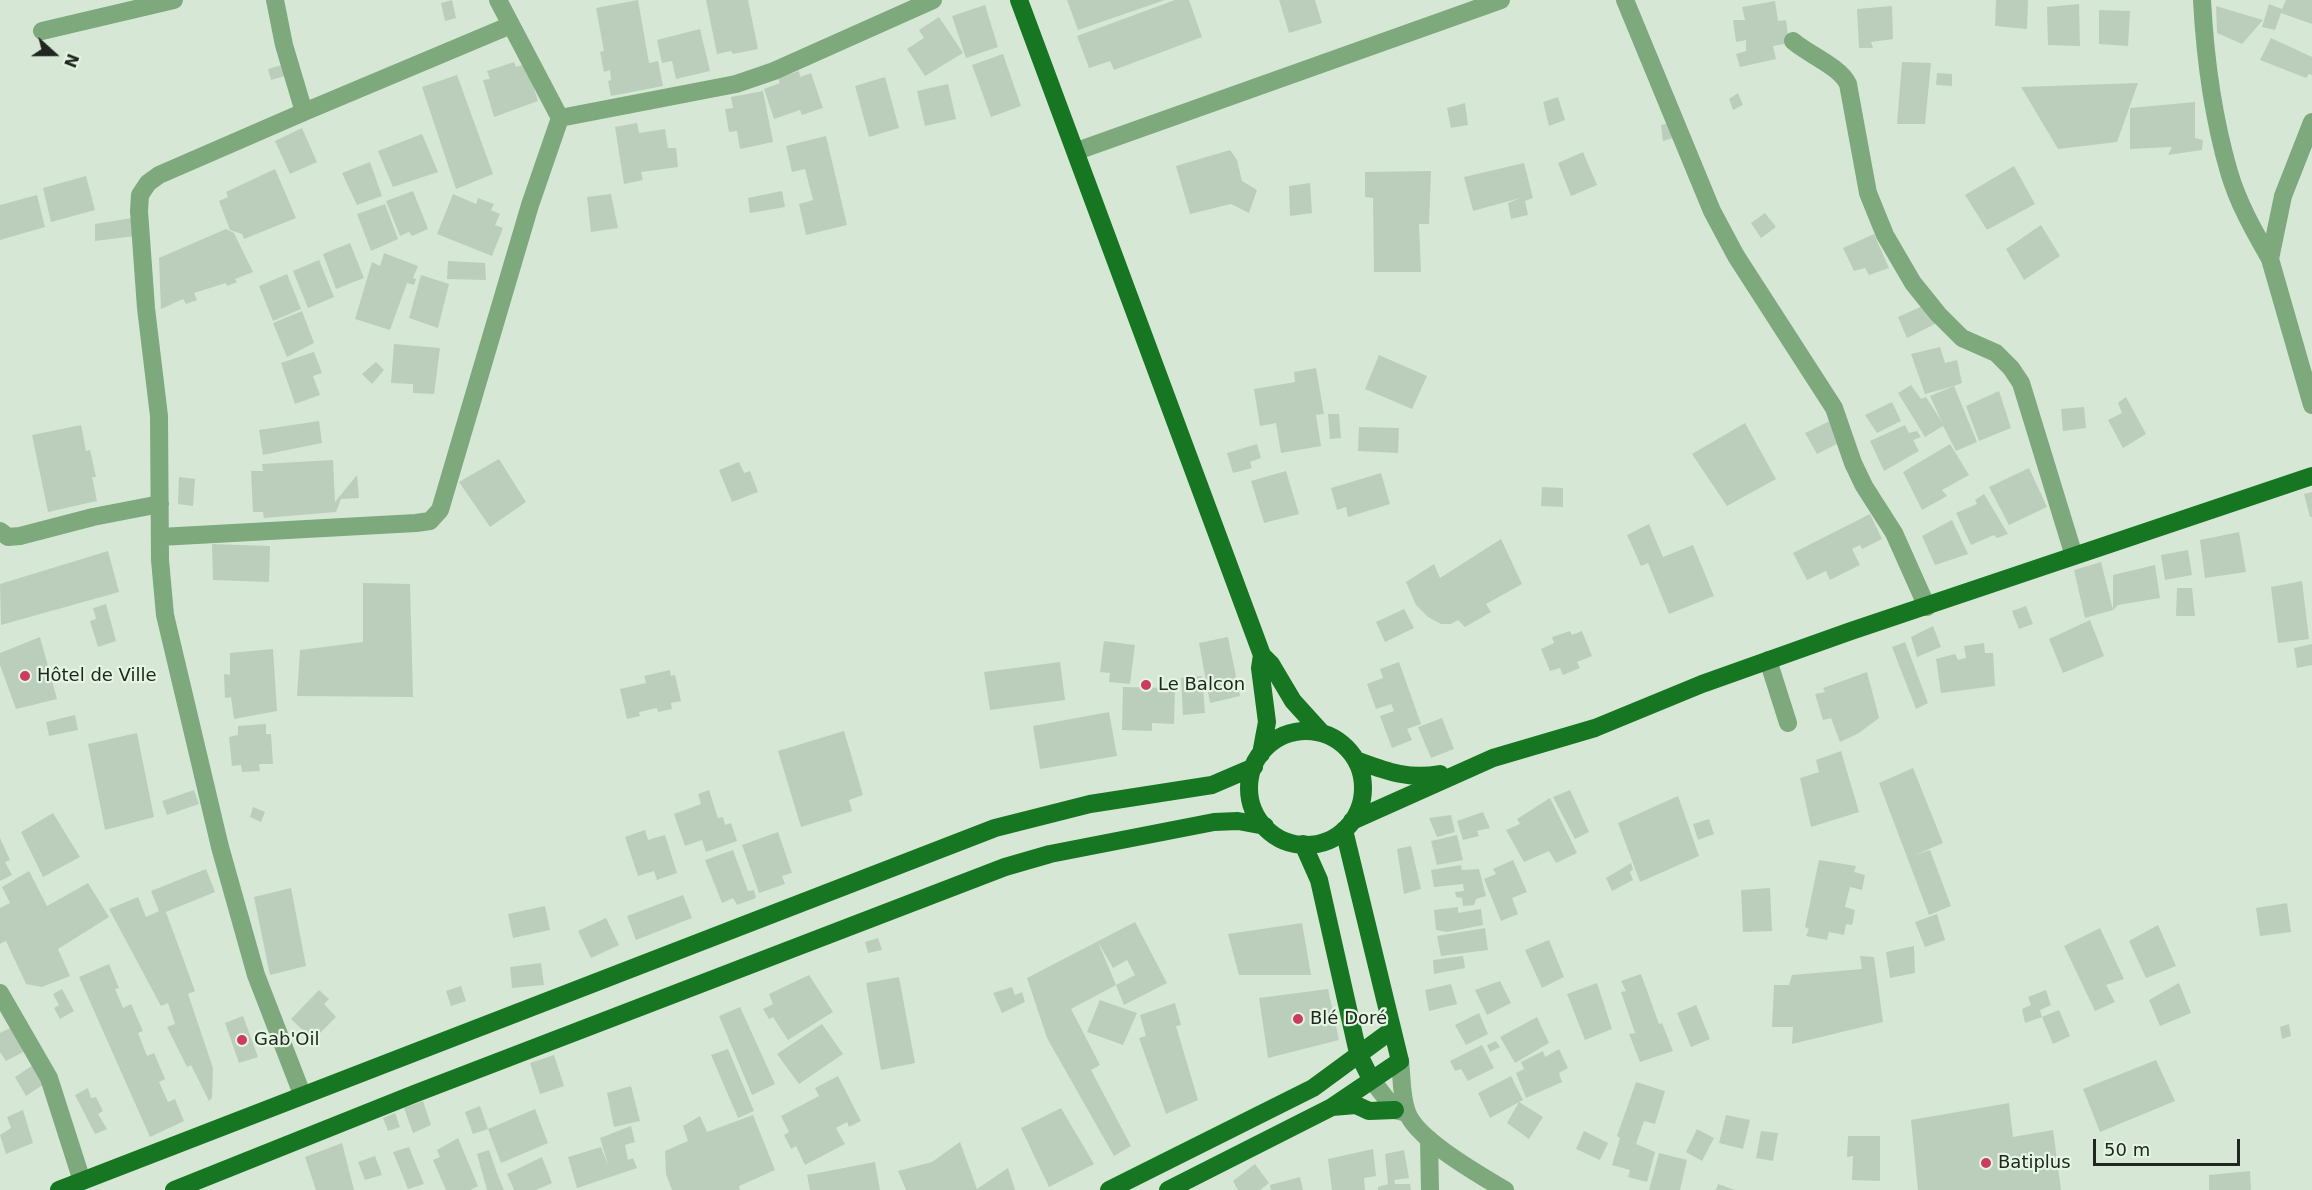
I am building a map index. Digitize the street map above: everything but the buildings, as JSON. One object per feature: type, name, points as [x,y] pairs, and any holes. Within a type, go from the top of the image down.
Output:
[{"type":"main road","points":[[1019,0],[1077,151],[1262,655],[1271,664],[1293,701],[1322,733]]},
{"type":"main road","points":[[1356,760],[1406,776],[1420,778],[1462,770],[1595,729],[1768,660],[2312,477]]},
{"type":"main road","points":[[1262,655],[1260,668],[1267,722],[1250,792],[1257,816],[1265,826],[1282,839],[1303,844],[1325,841],[1348,826],[1462,770]]},
{"type":"main road","points":[[59,1190],[995,828],[1090,804],[1212,785],[1257,760],[1273,742],[1288,734],[1305,730],[1322,733],[1342,743],[1356,760],[1363,786],[1361,802],[1348,826],[1400,1061],[1332,1107],[1168,1190]]},
{"type":"main road","points":[[174,1190],[414,1094],[1005,867],[1050,854],[1214,822],[1238,821],[1265,826]]},
{"type":"main road","points":[[1303,844],[1319,880],[1358,1053],[1371,1079]]},
{"type":"main road","points":[[1109,1190],[1313,1088],[1392,1030]]},
{"type":"main road","points":[[1332,1107],[1356,1105],[1369,1111],[1401,1112]]},
{"type":"street","points":[[42,32],[174,0]]},
{"type":"street","points":[[275,0],[284,45],[304,112]]},
{"type":"street","points":[[160,537],[416,523],[430,521],[436,516],[444,500],[530,205],[560,118],[498,0]]},
{"type":"street","points":[[560,118],[736,84],[774,71],[933,0]]},
{"type":"street","points":[[1077,151],[1501,0]]},
{"type":"street","points":[[1625,0],[1712,211],[1736,256],[1834,408],[1853,463],[1864,486],[1894,533],[1926,607]]},
{"type":"street","points":[[2202,0],[2209,75],[2229,172],[2246,215],[2270,259],[2312,405]]},
{"type":"street","points":[[303,1094],[256,975],[220,848],[165,615],[160,537],[159,416],[146,308],[140,195],[148,183],[159,175],[511,25]]},
{"type":"street","points":[[1793,41],[1810,56],[1843,75],[1848,84],[1868,193],[1885,236],[1913,283],[1962,338],[1996,353],[2011,368],[2021,383],[2074,556]]},
{"type":"street","points":[[2270,259],[2283,196],[2312,122]]},
{"type":"street","points":[[0,531],[8,537],[20,536],[93,517],[160,504]]},
{"type":"street","points":[[1768,660],[1788,723]]},
{"type":"street","points":[[0,993],[50,1078],[82,1181]]},
{"type":"street","points":[[1400,1061],[1401,1112]]},
{"type":"street","points":[[1371,1079],[1429,1139],[1461,1164],[1505,1190]]},
{"type":"street","points":[[1429,1139],[1430,1190]]},
{"type":"place","name":"Hôtel de Ville","points":[[25,676]]},
{"type":"place","name":"Le Balcon","points":[[1146,685]]},
{"type":"place","name":"Blé Doré","points":[[1298,1019]]},
{"type":"place","name":"Gab'Oil","points":[[242,1040]]},
{"type":"place","name":"Batiplus","points":[[1986,1163]]}]
